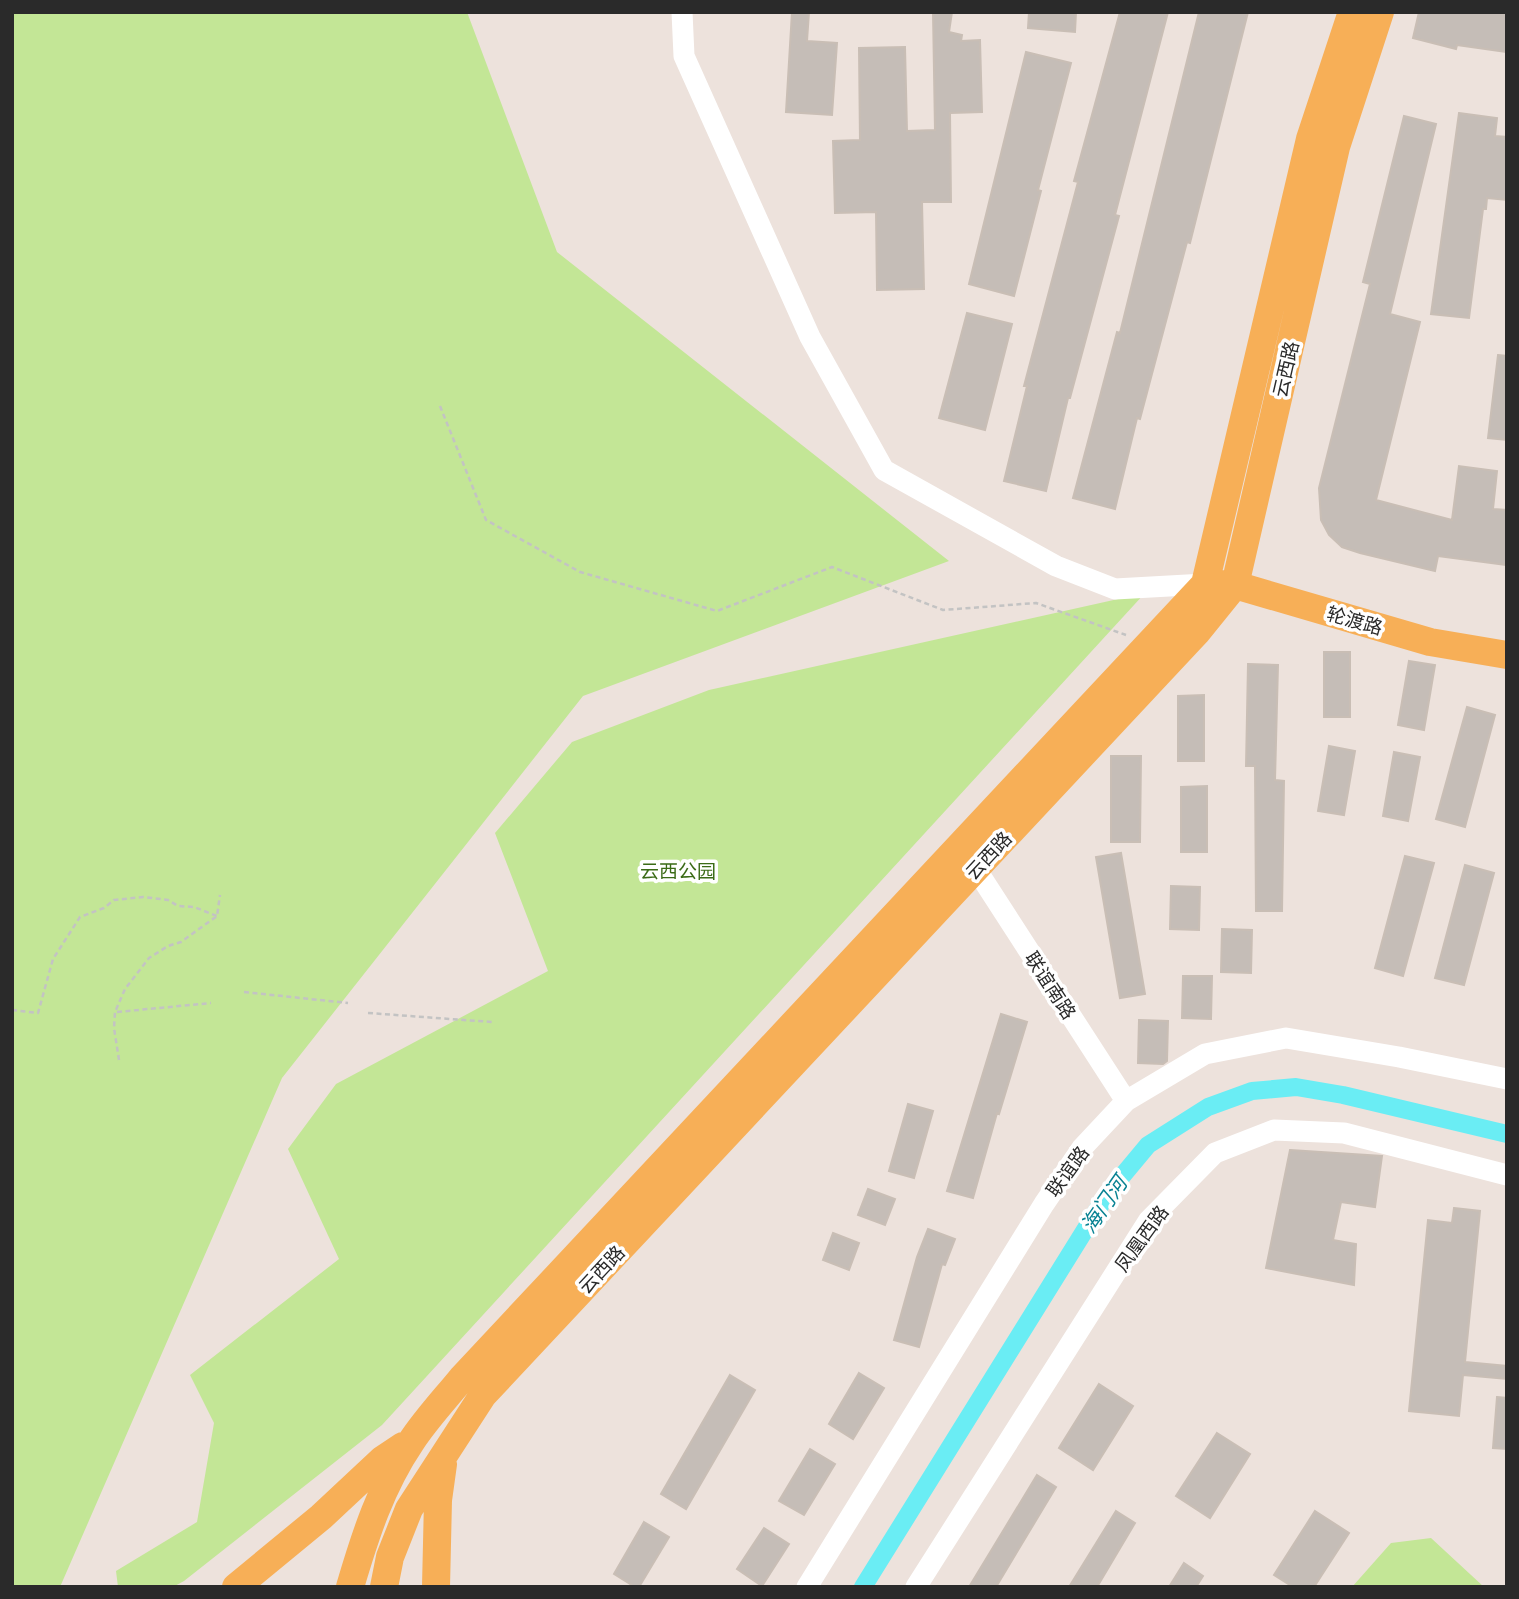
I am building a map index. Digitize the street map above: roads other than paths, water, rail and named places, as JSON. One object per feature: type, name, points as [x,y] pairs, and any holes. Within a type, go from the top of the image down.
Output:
[{"type":"main road","name":"云西路","points":[[350,1587],[368,1526],[411,1440],[462,1378],[1205,584],[1310,139],[1352,12]]},
{"type":"main road","name":"云西路","points":[[384,1587],[390,1557],[409,1509],[483,1395],[1197,632],[1235,584],[1336,147],[1381,12]]},
{"type":"main road","name":"轮渡路","points":[[1205,584],[1235,584],[1430,642],[1507,655]]},
{"type":"main road","name":"云西路","points":[[236,1587],[321,1517],[382,1460],[411,1440]]},
{"type":"main road","points":[[436,1587],[438,1500],[445,1454]]},
{"type":"street","points":[[681,12],[684,56],[810,337],[884,470],[1056,566],[1115,589],[1205,584]]},
{"type":"street","name":"联谊南路","points":[[976,869],[1126,1101]]},
{"type":"street","name":"联谊路","points":[[807,1587],[1044,1204],[1082,1148],[1126,1101],[1205,1054],[1286,1038],[1507,1079]]},
{"type":"street","name":"凤凰西路","points":[[916,1587],[1149,1220],[1215,1153],[1274,1130],[1344,1133],[1507,1175]]},
{"type":"waterway","name":"海门河","points":[[863,1587],[1108,1193],[1148,1145],[1208,1107],[1252,1091],[1296,1087],[1343,1095],[1507,1134]]},
{"type":"park label","name":"云西公园","points":[[678,870]]}]
